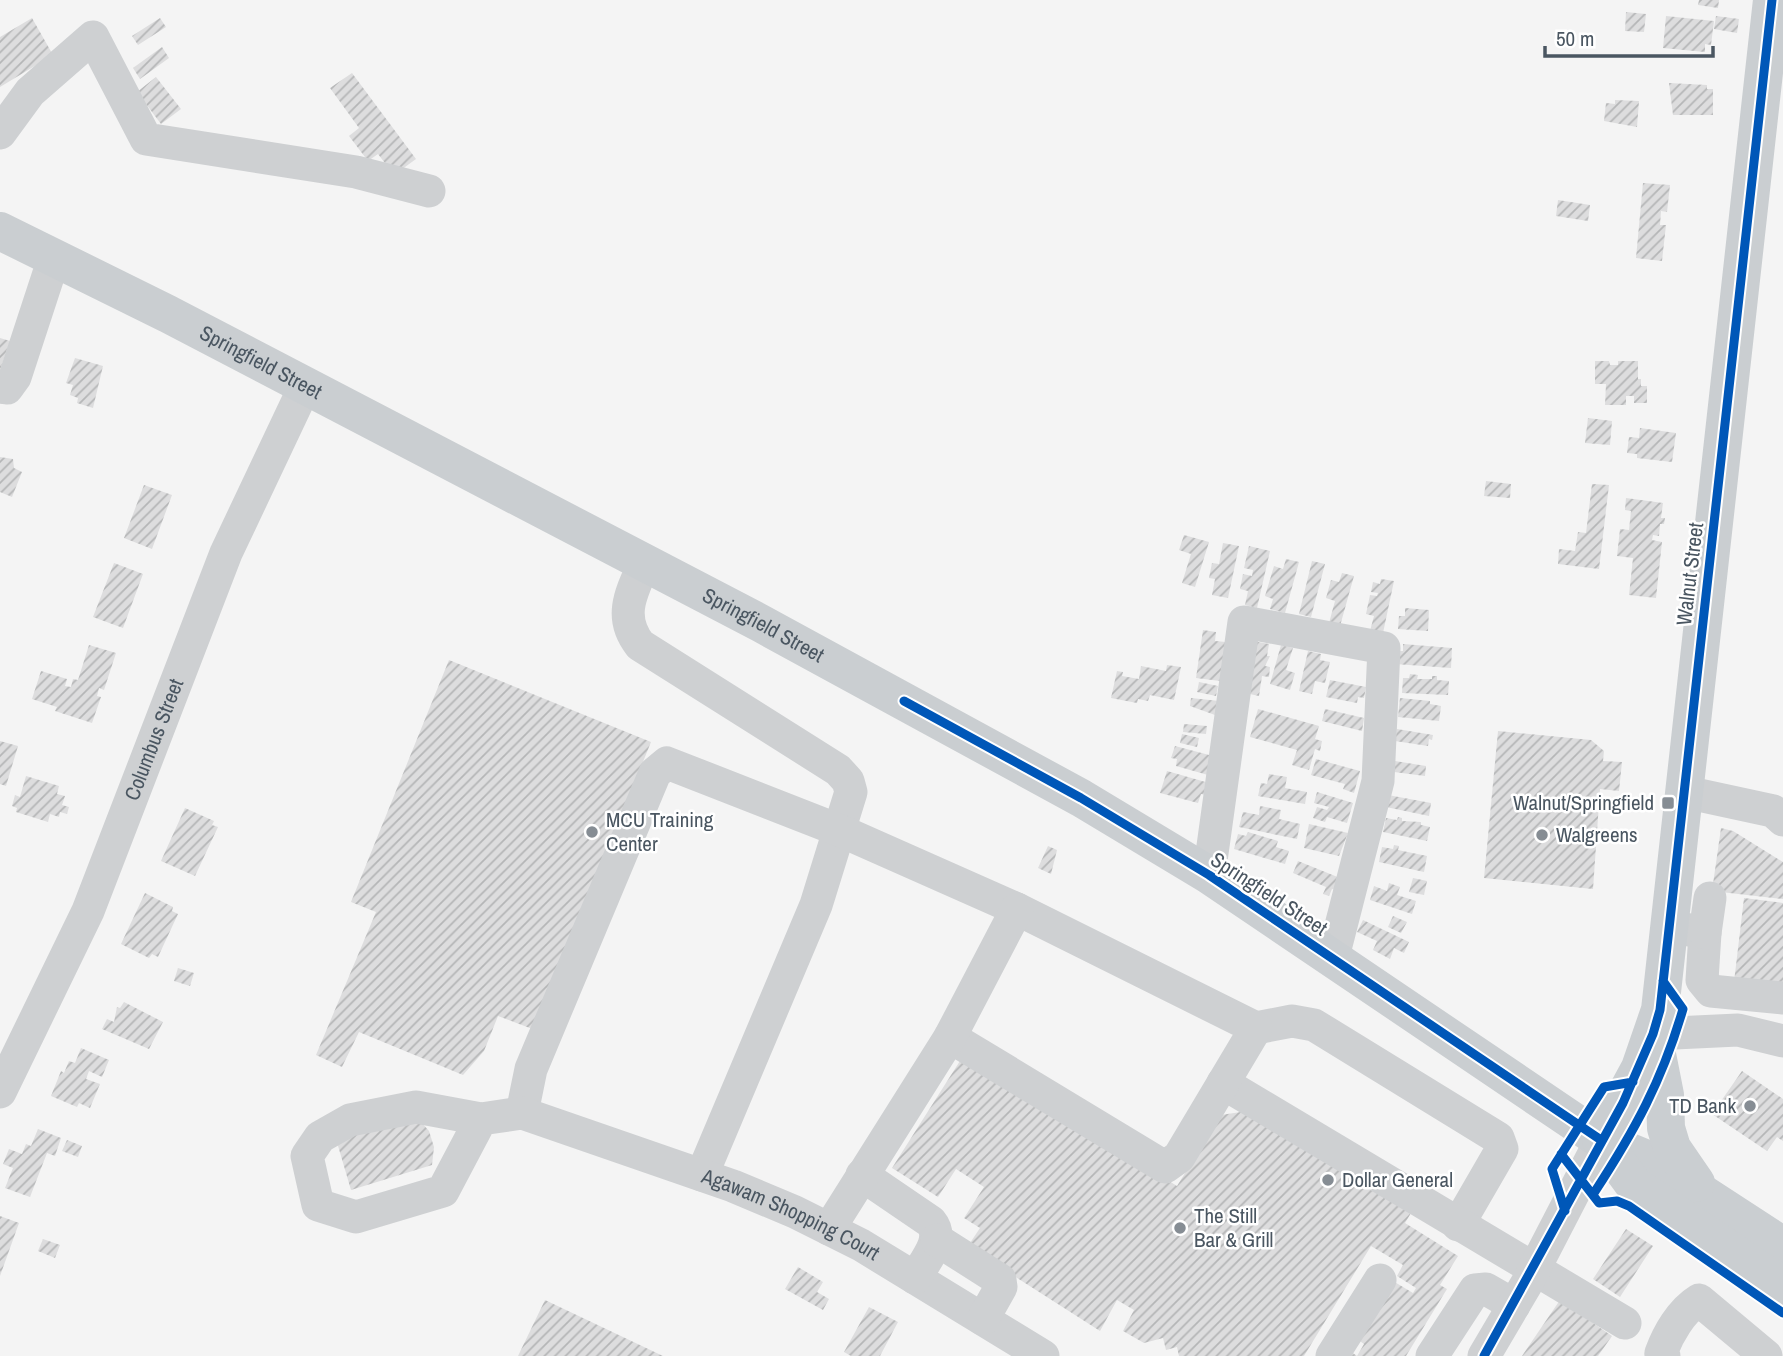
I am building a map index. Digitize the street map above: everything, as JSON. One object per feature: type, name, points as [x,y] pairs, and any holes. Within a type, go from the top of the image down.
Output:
[{"type":"main road","name":"Walnut Street","points":[[1601,1140],[1623,1103],[1653,1034],[1687,930],[1685,792],[1772,0]]},
{"type":"main road","name":"Springfield Street","points":[[2,239],[54,258],[305,386],[1003,755],[1209,875],[1601,1140],[1654,1162],[1754,1230],[1783,1246]]},
{"type":"main road","points":[[1653,1034],[1665,1095],[1666,1128],[1672,1148],[1706,1195]]},
{"type":"main road","name":"Springfield Street","points":[[1601,1140],[1634,1185],[1783,1286]]},
{"type":"street","points":[[0,133],[30,92],[93,37],[146,139],[356,172],[429,191]]},
{"type":"street","points":[[2,395],[15,377],[54,258]]},
{"type":"street","name":"Columbus Street","points":[[0,1092],[88,911],[226,553],[305,386]]},
{"type":"street","points":[[644,564],[628,600],[631,634],[640,645],[838,770],[848,781],[851,792],[841,831],[791,966],[702,1175]]},
{"type":"street","points":[[1209,875],[1244,622],[1384,648],[1378,781],[1333,957]]},
{"type":"street","points":[[481,1119],[443,1191],[356,1217],[318,1205],[307,1156],[320,1137],[350,1120],[416,1107],[481,1119],[522,1113],[531,1069],[654,773],[660,766],[676,764],[841,831],[1017,909],[1256,1028],[1292,1021],[1314,1025],[1498,1138],[1502,1149],[1458,1225]]},
{"type":"street","points":[[1685,792],[1773,811],[1783,820]]},
{"type":"street","points":[[1710,898],[1687,930],[1702,980],[1711,991],[1783,998]]},
{"type":"street","points":[[829,1229],[950,1037],[1017,909]]},
{"type":"street","points":[[950,1037],[1160,1166],[1176,1162],[1256,1028]]},
{"type":"street","points":[[1653,1034],[1738,1030],[1783,1041]]},
{"type":"street","points":[[1223,1083],[1625,1323]]},
{"type":"street","name":"Agawam Shopping Court","points":[[522,1113],[702,1175],[795,1212],[984,1318],[1043,1356]]},
{"type":"street","points":[[1484,1356],[1534,1269],[1601,1140]]},
{"type":"street","points":[[862,1175],[931,1222],[937,1229],[937,1240],[915,1278]]},
{"type":"street","points":[[937,1240],[1000,1280],[1001,1287],[984,1318]]},
{"type":"street","points":[[1332,1356],[1380,1280]]},
{"type":"street","points":[[1432,1356],[1475,1290],[1486,1289],[1514,1304]]},
{"type":"street","points":[[1664,1356],[1661,1353],[1664,1345],[1687,1307],[1699,1300],[1766,1356]]},
{"type":"building","points":[[1699,0],[1719,0],[1718,8],[1698,5]]},
{"type":"building","points":[[1626,12],[1646,14],[1644,32],[1625,31]]},
{"type":"building","points":[[1666,16],[1714,21],[1711,45],[1705,44],[1705,52],[1663,48]]},
{"type":"building","points":[[1716,16],[1739,19],[1737,33],[1714,29]]},
{"type":"building","points":[[32,18],[53,55],[0,87],[0,37]]},
{"type":"building","points":[[160,18],[166,27],[138,45],[132,36]]},
{"type":"building","points":[[162,47],[169,58],[140,79],[133,68]]},
{"type":"building","points":[[352,73],[416,159],[394,175],[378,154],[368,161],[349,136],[359,128],[330,88]]},
{"type":"building","points":[[156,77],[181,109],[161,124],[137,92]]},
{"type":"building","points":[[1669,83],[1707,85],[1707,89],[1713,89],[1713,115],[1673,115]]},
{"type":"building","points":[[1615,100],[1639,101],[1637,127],[1604,121],[1606,103],[1615,104]]},
{"type":"building","points":[[1643,183],[1670,185],[1667,212],[1661,211],[1660,225],[1666,225],[1662,261],[1636,258]]},
{"type":"building","points":[[1558,200],[1590,205],[1588,221],[1556,216]]},
{"type":"building","points":[[0,338],[10,341],[0,370]]},
{"type":"building","points":[[75,358],[103,366],[93,408],[77,403],[78,398],[70,395],[73,385],[66,383]]},
{"type":"building","points":[[1595,361],[1609,361],[1610,365],[1618,365],[1618,361],[1638,361],[1638,379],[1641,379],[1641,386],[1647,386],[1647,403],[1634,403],[1634,396],[1626,396],[1626,405],[1605,405],[1606,384],[1595,384]]},
{"type":"building","points":[[1588,418],[1612,421],[1610,445],[1585,443]]},
{"type":"building","points":[[1640,428],[1676,433],[1672,462],[1637,458],[1637,454],[1627,453],[1629,437],[1639,438]]},
{"type":"building","points":[[0,457],[13,459],[14,468],[22,472],[12,497],[0,492]]},
{"type":"building","points":[[1486,481],[1511,484],[1510,498],[1484,496]]},
{"type":"building","points":[[1592,484],[1609,485],[1599,569],[1558,564],[1559,549],[1575,551],[1578,532],[1586,533]]},
{"type":"building","points":[[144,485],[172,495],[152,549],[124,538]]},
{"type":"building","points":[[1626,498],[1663,503],[1661,518],[1665,518],[1664,524],[1660,524],[1659,536],[1653,535],[1652,540],[1662,542],[1656,598],[1629,595],[1633,558],[1617,556],[1620,529],[1629,530],[1631,511],[1625,510]]},
{"type":"building","points":[[1184,535],[1209,542],[1195,587],[1182,583],[1191,554],[1179,550]]},
{"type":"building","points":[[1223,543],[1239,546],[1228,598],[1212,595],[1215,579],[1209,578],[1212,563],[1219,564]]},
{"type":"building","points":[[1249,546],[1270,551],[1257,608],[1245,605],[1248,591],[1240,589],[1243,574],[1252,576],[1253,570],[1244,568]]},
{"type":"building","points":[[1286,559],[1299,562],[1285,613],[1270,609],[1273,599],[1265,596],[1274,566],[1283,569]]},
{"type":"building","points":[[1312,561],[1325,564],[1311,617],[1299,614]]},
{"type":"building","points":[[114,563],[143,574],[123,628],[93,617]]},
{"type":"building","points":[[1342,573],[1354,576],[1340,626],[1329,623],[1335,601],[1326,598],[1331,580],[1339,582]]},
{"type":"building","points":[[1381,579],[1394,581],[1383,633],[1370,631],[1374,616],[1366,614],[1370,595],[1377,596],[1378,593],[1371,592],[1373,582],[1380,584]]},
{"type":"building","points":[[1405,608],[1429,610],[1428,631],[1398,629],[1399,616],[1405,616]]},
{"type":"building","points":[[1203,630],[1216,632],[1215,641],[1226,642],[1220,681],[1196,678]]},
{"type":"building","points":[[1253,641],[1269,644],[1267,656],[1270,656],[1265,666],[1270,667],[1269,677],[1262,676],[1259,696],[1245,693]]},
{"type":"building","points":[[1403,644],[1452,648],[1451,668],[1395,664],[1395,651],[1403,651]]},
{"type":"building","points":[[89,645],[116,653],[104,690],[99,688],[97,696],[101,697],[92,723],[55,711],[57,707],[32,699],[41,671],[67,679],[65,686],[71,687],[73,679],[78,680]]},
{"type":"building","points":[[1281,645],[1293,648],[1286,670],[1295,673],[1290,690],[1270,684]]},
{"type":"building","points":[[1308,651],[1321,654],[1320,660],[1330,662],[1325,683],[1315,681],[1312,694],[1299,691]]},
{"type":"building","points":[[449,660],[651,742],[535,1030],[498,1016],[484,1051],[463,1075],[359,1032],[342,1067],[316,1055],[376,912],[351,902]]},
{"type":"building","points":[[1167,665],[1181,667],[1174,700],[1150,695],[1148,701],[1138,699],[1137,703],[1111,698],[1117,671],[1123,672],[1122,676],[1139,679],[1141,666],[1166,671]]},
{"type":"building","points":[[1410,674],[1418,675],[1417,679],[1432,679],[1432,676],[1437,676],[1437,680],[1449,681],[1448,695],[1402,693],[1403,678],[1409,678]]},
{"type":"building","points":[[1330,680],[1366,687],[1364,698],[1358,697],[1357,703],[1326,697]]},
{"type":"building","points":[[1199,682],[1218,686],[1216,696],[1197,692]]},
{"type":"building","points":[[1191,698],[1219,701],[1215,715],[1190,706]]},
{"type":"building","points":[[1400,698],[1430,701],[1430,704],[1441,706],[1439,721],[1398,717]]},
{"type":"building","points":[[1258,709],[1319,726],[1315,739],[1322,741],[1320,751],[1315,749],[1309,770],[1292,765],[1297,750],[1250,737]]},
{"type":"building","points":[[1325,709],[1364,718],[1362,731],[1322,721]]},
{"type":"building","points":[[1184,724],[1207,726],[1206,734],[1183,732]]},
{"type":"building","points":[[1397,729],[1433,735],[1432,740],[1429,739],[1428,746],[1395,741]]},
{"type":"building","name":"Walgreens","points":[[1498,731],[1591,740],[1604,751],[1603,761],[1622,762],[1619,791],[1600,789],[1593,889],[1484,878]]},
{"type":"building","points":[[1182,734],[1199,738],[1197,747],[1180,743]]},
{"type":"building","points":[[0,741],[18,746],[6,786],[0,784]]},
{"type":"building","points":[[1175,746],[1213,756],[1208,775],[1176,766],[1177,759],[1171,758]]},
{"type":"building","points":[[1316,759],[1360,771],[1354,793],[1343,789],[1345,784],[1311,775]]},
{"type":"building","points":[[1395,761],[1426,766],[1425,776],[1394,772]]},
{"type":"building","points":[[1167,771],[1209,783],[1206,795],[1201,794],[1198,803],[1160,793]]},
{"type":"building","points":[[1269,774],[1287,777],[1285,788],[1307,792],[1305,804],[1258,796],[1261,783],[1267,784]]},
{"type":"building","points":[[26,776],[59,786],[57,794],[65,796],[62,805],[69,807],[67,814],[60,812],[59,817],[50,814],[48,822],[16,812],[17,808],[12,806],[15,795],[20,797]]},
{"type":"building","points":[[1317,792],[1353,803],[1347,823],[1327,817],[1325,822],[1313,818],[1317,807],[1327,810],[1329,807],[1314,803]]},
{"type":"building","points":[[1388,795],[1431,803],[1429,816],[1386,807]]},
{"type":"building","points":[[1260,806],[1281,810],[1279,819],[1300,824],[1297,839],[1239,827],[1243,812],[1259,815]]},
{"type":"building","points":[[185,808],[214,821],[212,825],[218,827],[195,876],[161,861]]},
{"type":"building","points":[[1398,817],[1402,818],[1402,821],[1421,822],[1421,825],[1430,827],[1427,841],[1383,832],[1386,818],[1397,820]]},
{"type":"building","points":[[1309,824],[1348,833],[1339,856],[1304,848]]},
{"type":"building","points":[[1721,828],[1733,831],[1783,862],[1783,899],[1712,891]]},
{"type":"building","points":[[1248,832],[1278,841],[1276,847],[1289,851],[1285,864],[1234,849],[1238,834],[1246,836]]},
{"type":"building","points":[[1394,845],[1399,846],[1398,850],[1427,856],[1424,872],[1379,862],[1382,847],[1393,849]]},
{"type":"building","points":[[1048,846],[1057,850],[1051,874],[1038,868]]},
{"type":"building","points":[[1298,861],[1340,878],[1336,890],[1332,889],[1329,896],[1323,894],[1326,887],[1293,873]]},
{"type":"building","points":[[1413,878],[1427,881],[1424,895],[1409,892]]},
{"type":"building","points":[[1389,883],[1400,887],[1397,895],[1416,901],[1412,914],[1370,900],[1374,886],[1387,891]]},
{"type":"building","points":[[145,893],[173,907],[172,911],[178,914],[158,957],[152,954],[149,958],[121,944]]},
{"type":"building","points":[[1744,898],[1783,903],[1783,988],[1734,982]]},
{"type":"building","points":[[1393,916],[1407,922],[1401,933],[1388,927]]},
{"type":"building","points":[[1363,920],[1409,942],[1404,953],[1394,948],[1390,959],[1373,950],[1377,941],[1357,932]]},
{"type":"building","points":[[178,968],[194,973],[190,986],[174,981]]},
{"type":"building","points":[[124,1002],[163,1022],[149,1049],[102,1029],[107,1019],[114,1022],[117,1007],[120,1008]]},
{"type":"building","points":[[81,1048],[109,1060],[102,1077],[89,1071],[86,1079],[100,1084],[90,1108],[79,1103],[77,1107],[51,1096],[61,1071],[64,1073],[69,1061],[75,1063]]},
{"type":"building","points":[[965,1053],[1177,1186],[1221,1115],[1247,1111],[1411,1213],[1405,1223],[1458,1256],[1440,1285],[1447,1289],[1406,1356],[1357,1356],[1364,1344],[1354,1337],[1393,1281],[1413,1293],[1416,1288],[1397,1276],[1403,1265],[1371,1246],[1304,1356],[1179,1356],[1177,1347],[1166,1350],[1163,1338],[1144,1343],[1123,1331],[1134,1310],[1117,1300],[1100,1331],[978,1253],[966,1249],[980,1228],[964,1218],[984,1187],[956,1169],[938,1197],[892,1168]]},
{"type":"building","name":"TD Bank","points":[[1742,1071],[1783,1099],[1783,1141],[1777,1137],[1767,1151],[1712,1114]]},
{"type":"building","points":[[414,1114],[429,1131],[434,1147],[432,1165],[351,1190],[336,1139]]},
{"type":"building","points":[[38,1129],[61,1138],[55,1156],[47,1153],[30,1197],[5,1188],[13,1168],[3,1164],[9,1149],[22,1154],[26,1144],[31,1146]]},
{"type":"building","points":[[67,1140],[82,1146],[78,1157],[62,1151]]},
{"type":"building","points":[[0,1216],[19,1223],[0,1276]]},
{"type":"building","points":[[1626,1229],[1653,1246],[1620,1297],[1593,1279]]},
{"type":"building","points":[[43,1239],[60,1245],[55,1258],[38,1251]]},
{"type":"building","points":[[798,1267],[823,1282],[817,1292],[829,1299],[823,1310],[785,1289]]},
{"type":"building","points":[[545,1300],[663,1356],[518,1356]]},
{"type":"building","points":[[1560,1300],[1612,1336],[1598,1356],[1522,1356]]},
{"type":"building","points":[[869,1307],[898,1322],[880,1356],[851,1356],[844,1352]]},
{"type":"building","points":[[1346,1348],[1357,1356],[1341,1356]]},
{"type":"cycle path","points":[[1484,1356],[1623,1103],[1653,1034],[1660,1010],[1772,0]]},
{"type":"cycle path","points":[[904,701],[1081,798],[1209,875],[1601,1140]]},
{"type":"cycle path","points":[[1594,1193],[1646,1104],[1675,1035],[1683,1009],[1663,981]]},
{"type":"cycle path","points":[[1565,1211],[1552,1169],[1604,1087],[1633,1082]]},
{"type":"cycle path","points":[[1561,1154],[1599,1203],[1617,1201],[1629,1206],[1783,1313]]},
{"type":"place","name":"Walnut/Springfield","points":[[1668,803]]},
{"type":"place","name":"MCU Training Center","points":[[592,832]]},
{"type":"place","name":"Walgreens","points":[[1542,835]]},
{"type":"place","name":"TD Bank","points":[[1750,1106]]},
{"type":"place","name":"Dollar General","points":[[1328,1180]]},
{"type":"place","name":"The Still Bar & Grill","points":[[1180,1228]]}]
